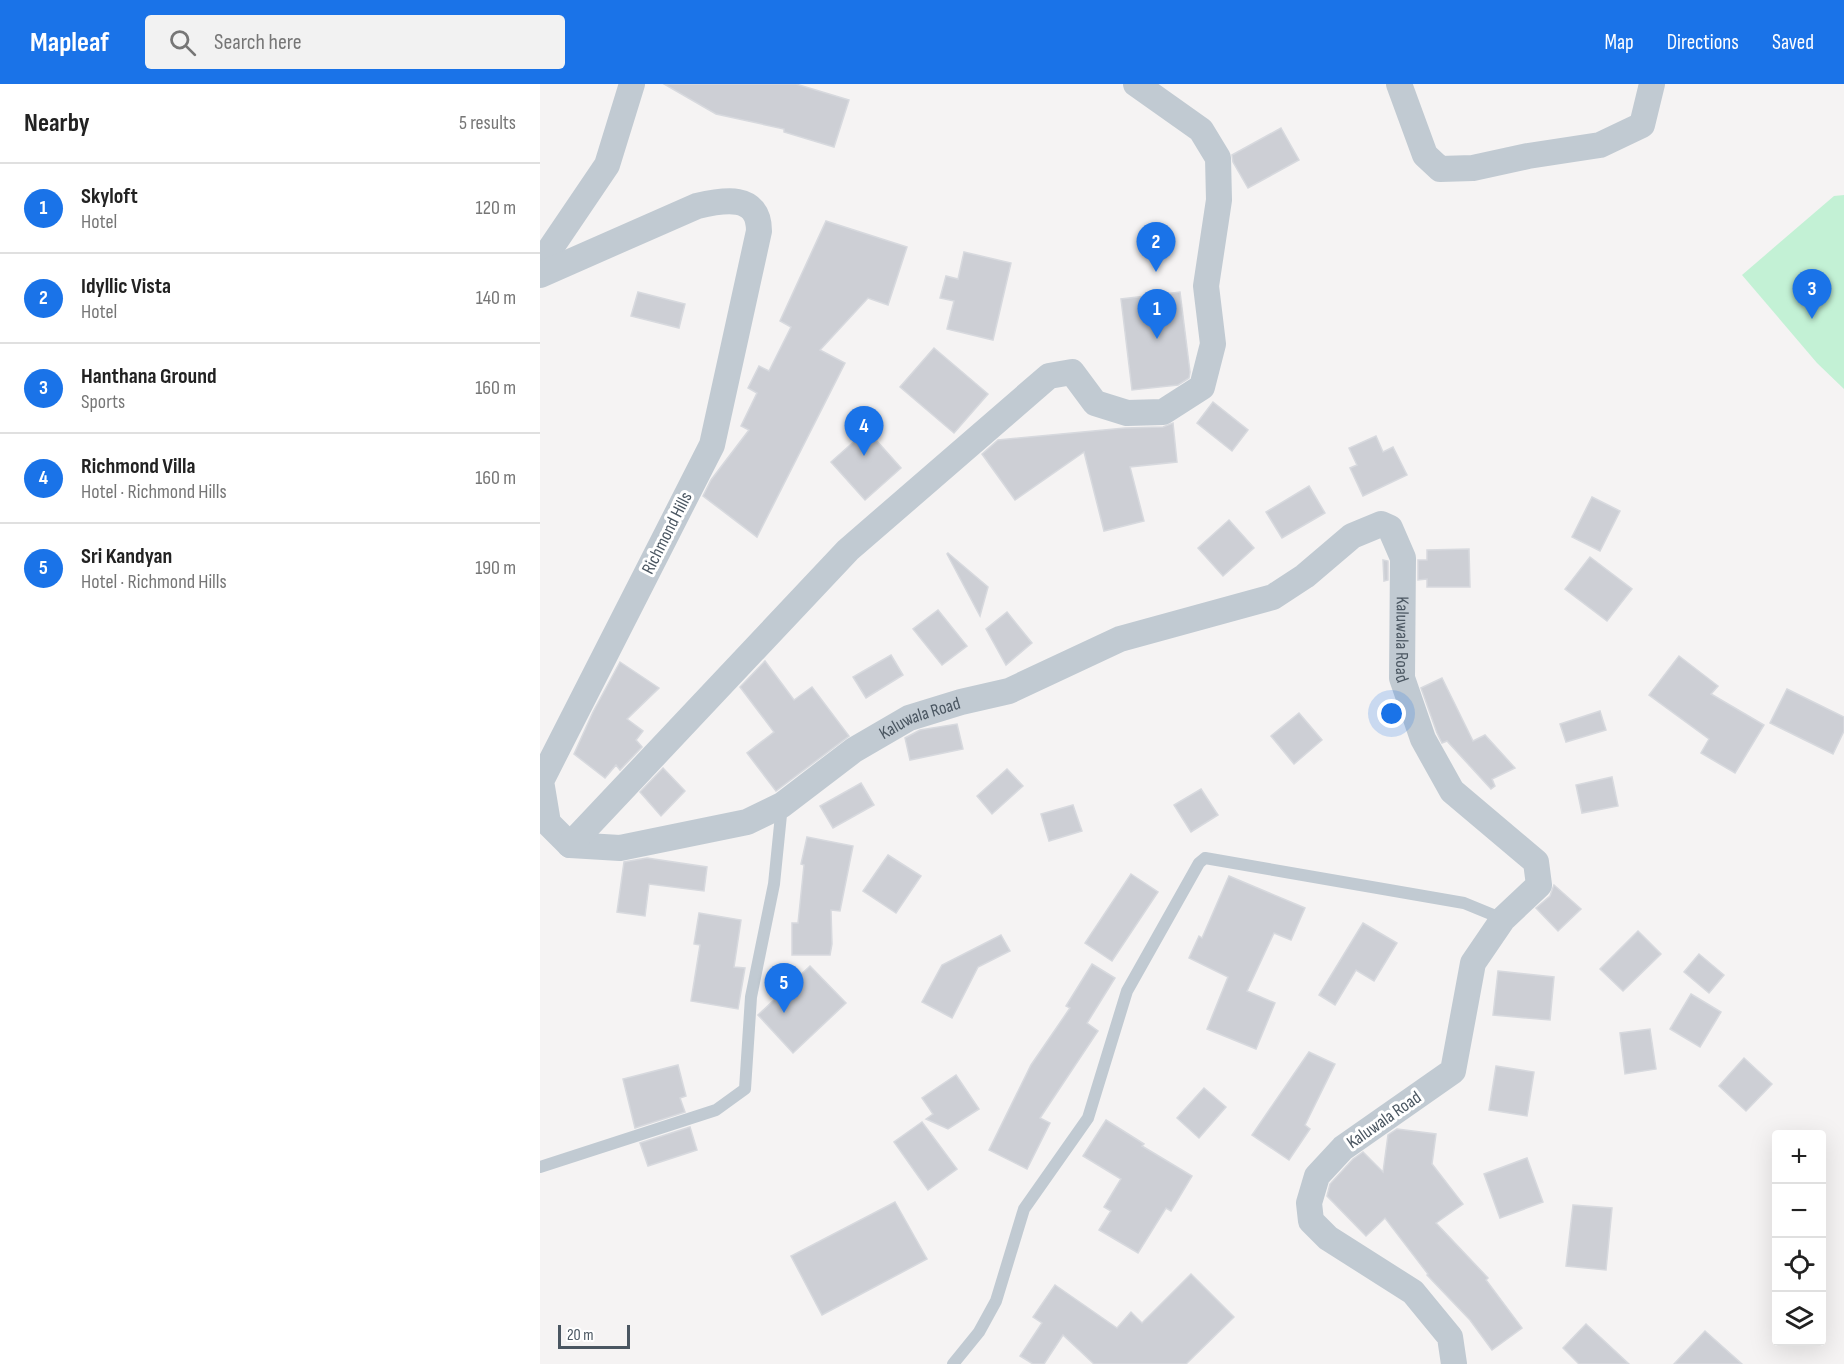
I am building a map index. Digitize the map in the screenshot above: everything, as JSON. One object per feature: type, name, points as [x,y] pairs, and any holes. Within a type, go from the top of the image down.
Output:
[{"type":"street","points":[[540,264],[607,165],[632,84]]},
{"type":"street","points":[[570,845],[848,550],[1049,376],[1072,372],[1095,403],[1127,413],[1163,412],[1202,387],[1213,344],[1206,286],[1219,200],[1218,158],[1201,130],[1136,84]]},
{"type":"street","points":[[1399,84],[1425,155],[1440,169],[1473,168],[1528,156],[1600,145],[1642,125],[1652,84]]},
{"type":"street","name":"Richmond Hills","points":[[540,275],[697,206],[720,200],[740,202],[754,209],[759,220],[759,231],[712,445],[541,781],[549,823],[570,845]]},
{"type":"street","name":"Kaluwala Road","points":[[782,805],[854,750],[909,718],[961,702],[1009,691],[1120,639],[1273,597],[1305,576],[1352,536],[1381,524],[1390,528],[1403,558],[1402,678],[1423,739],[1452,791],[1536,862],[1539,885],[1503,919],[1473,963],[1454,1071],[1343,1148],[1317,1176],[1309,1203],[1311,1221],[1328,1238],[1413,1292],[1450,1337],[1454,1364]]},
{"type":"street","points":[[570,845],[620,848],[747,822],[782,805]]},
{"type":"lane","points":[[540,1167],[716,1110],[745,1089],[751,997],[774,884],[782,805]]},
{"type":"lane","points":[[953,1364],[979,1332],[996,1301],[1024,1209],[1088,1118],[1127,991],[1199,863],[1205,858],[1464,903],[1503,919]]},
{"type":"green space","points":[[1844,195],[1844,389],[1817,363],[1742,275],[1834,196]]},
{"type":"building","points":[[664,84],[796,84],[849,100],[834,147],[784,132],[784,129],[716,114]]},
{"type":"building","points":[[1281,128],[1299,160],[1248,188],[1233,162],[1232,155]]},
{"type":"building","points":[[826,221],[907,247],[888,305],[868,298],[820,350],[845,363],[757,537],[703,496],[711,480],[749,430],[741,426],[757,393],[748,388],[759,366],[769,371],[791,327],[780,321]]},
{"type":"building","points":[[964,252],[1011,263],[993,340],[947,329],[954,301],[940,298],[946,276],[958,279]]},
{"type":"building","points":[[638,292],[685,304],[679,328],[631,316]]},
{"type":"building","points":[[1180,292],[1189,378],[1178,385],[1132,390],[1121,299]]},
{"type":"building","points":[[934,348],[988,394],[954,433],[900,387]]},
{"type":"building","points":[[1213,402],[1248,430],[1232,451],[1197,423]]},
{"type":"building","points":[[1173,423],[1177,462],[1130,467],[1144,521],[1104,531],[1084,452],[1015,500],[982,454],[998,440],[1125,428],[1163,427]]},
{"type":"building","points":[[867,430],[901,468],[865,500],[831,462]]},
{"type":"building","points":[[1376,436],[1383,452],[1393,447],[1407,475],[1363,496],[1350,468],[1357,465],[1349,448]]},
{"type":"building","points":[[1309,486],[1325,513],[1282,538],[1266,512]]},
{"type":"building","points":[[1592,497],[1620,511],[1600,551],[1572,537]]},
{"type":"building","points":[[1229,520],[1254,548],[1223,576],[1198,548]]},
{"type":"building","points":[[1469,549],[1470,587],[1427,587],[1427,579],[1418,580],[1418,560],[1427,560],[1427,550]]},
{"type":"building","points":[[947,554],[988,587],[980,616]]},
{"type":"building","points":[[1590,557],[1632,589],[1607,621],[1565,589]]},
{"type":"building","points":[[1383,560],[1388,561],[1388,580],[1384,581]]},
{"type":"building","points":[[938,610],[967,646],[942,665],[913,629]]},
{"type":"building","points":[[1007,612],[1032,643],[1006,665],[986,629]]},
{"type":"building","points":[[891,655],[903,675],[866,698],[853,677]]},
{"type":"building","points":[[1679,656],[1718,686],[1711,694],[1764,725],[1735,773],[1701,753],[1709,739],[1649,695]]},
{"type":"building","points":[[765,661],[794,700],[812,687],[849,736],[776,791],[747,753],[774,732],[740,687]]},
{"type":"building","points":[[620,662],[659,688],[627,719],[643,731],[636,740],[642,747],[620,770],[616,765],[605,778],[574,754]]},
{"type":"building","points":[[1442,678],[1473,741],[1485,735],[1515,768],[1492,779],[1495,786],[1491,789],[1447,741],[1442,743],[1437,733],[1421,688]]},
{"type":"building","points":[[1787,689],[1844,717],[1844,731],[1833,754],[1770,723]]},
{"type":"building","points":[[1600,711],[1606,730],[1566,742],[1560,724]]},
{"type":"building","points":[[1299,713],[1322,740],[1294,764],[1271,736]]},
{"type":"building","points":[[957,724],[963,749],[910,760],[905,738],[920,730]]},
{"type":"building","points":[[663,768],[685,791],[661,816],[640,792]]},
{"type":"building","points":[[1007,769],[1023,786],[992,814],[977,796]]},
{"type":"building","points":[[1612,777],[1618,806],[1582,813],[1576,785]]},
{"type":"building","points":[[861,783],[874,805],[833,828],[820,806]]},
{"type":"building","points":[[1201,789],[1218,815],[1191,832],[1174,805]]},
{"type":"building","points":[[1073,805],[1082,831],[1049,841],[1041,814]]},
{"type":"building","points":[[807,837],[853,846],[840,911],[831,910],[830,955],[792,955],[792,923],[798,923],[804,865],[801,864]]},
{"type":"building","points":[[888,855],[921,876],[896,913],[863,891]]},
{"type":"building","points":[[647,858],[707,867],[704,891],[649,884],[645,916],[617,912],[624,862]]},
{"type":"building","points":[[1131,874],[1158,892],[1112,961],[1085,943]]},
{"type":"building","points":[[1229,876],[1305,908],[1291,940],[1274,933],[1247,991],[1275,1003],[1256,1049],[1207,1029],[1228,977],[1189,958],[1199,936],[1202,938]]},
{"type":"building","points":[[1554,885],[1581,909],[1558,931],[1536,908],[1550,896]]},
{"type":"building","points":[[699,913],[741,920],[734,967],[745,968],[738,1009],[691,1001],[700,945],[694,944]]},
{"type":"building","points":[[1363,923],[1397,943],[1374,981],[1356,970],[1335,1005],[1319,995]]},
{"type":"building","points":[[1638,931],[1661,954],[1623,991],[1600,969]]},
{"type":"building","points":[[1001,935],[1010,951],[978,967],[952,1018],[922,1002],[942,965]]},
{"type":"building","points":[[1699,954],[1724,975],[1709,993],[1684,972]]},
{"type":"building","points":[[1092,964],[1115,978],[1087,1023],[1098,1031],[1040,1118],[1050,1123],[1027,1169],[989,1150],[1031,1065],[1070,1008],[1066,1006]]},
{"type":"building","points":[[810,966],[846,1003],[793,1053],[758,1015]]},
{"type":"building","points":[[1498,971],[1554,977],[1550,1020],[1493,1015]]},
{"type":"building","points":[[1691,994],[1721,1012],[1700,1047],[1670,1029]]},
{"type":"building","points":[[1650,1029],[1656,1069],[1625,1074],[1620,1033]]},
{"type":"building","points":[[1309,1052],[1335,1064],[1305,1125],[1310,1129],[1289,1160],[1252,1135]]},
{"type":"building","points":[[1744,1058],[1772,1084],[1746,1111],[1719,1086]]},
{"type":"building","points":[[678,1065],[686,1096],[680,1098],[685,1112],[635,1128],[623,1079]]},
{"type":"building","points":[[1496,1066],[1534,1072],[1527,1116],[1489,1110]]},
{"type":"building","points":[[956,1075],[979,1109],[948,1129],[926,1119],[933,1114],[922,1098]]},
{"type":"building","points":[[1204,1088],[1226,1107],[1199,1138],[1177,1118]]},
{"type":"building","points":[[1106,1120],[1144,1144],[1142,1146],[1192,1176],[1171,1211],[1166,1208],[1138,1253],[1099,1230],[1111,1211],[1104,1207],[1121,1179],[1083,1156]]},
{"type":"building","points":[[922,1122],[957,1169],[928,1190],[894,1142]]},
{"type":"building","points":[[690,1127],[697,1150],[648,1166],[640,1143]]},
{"type":"building","points":[[1397,1129],[1436,1134],[1432,1164],[1463,1204],[1436,1223],[1488,1278],[1486,1280],[1522,1328],[1492,1350],[1470,1320],[1427,1275],[1385,1218],[1366,1236],[1327,1196],[1330,1184],[1353,1159],[1363,1152],[1383,1172],[1388,1135]]},
{"type":"building","points":[[1527,1158],[1543,1202],[1500,1218],[1484,1174]]},
{"type":"building","points":[[895,1202],[927,1259],[822,1315],[791,1256]]},
{"type":"building","points":[[1573,1205],[1612,1208],[1606,1270],[1566,1266]]},
{"type":"building","points":[[1191,1274],[1234,1317],[1186,1364],[1094,1364],[1063,1335],[1044,1364],[1033,1364],[1020,1356],[1042,1323],[1033,1317],[1055,1285],[1117,1328],[1131,1312],[1142,1323]]},
{"type":"building","points":[[1586,1324],[1629,1364],[1579,1364],[1563,1348]]},
{"type":"building","points":[[1705,1331],[1742,1364],[1674,1364]]},
{"type":"place","name":"Idyllic Vista","points":[[1156,272]]},
{"type":"place","name":"Hanthana Ground","points":[[1812,319]]},
{"type":"place","name":"Skyloft","points":[[1157,339]]},
{"type":"place","name":"Richmond Villa","points":[[864,456]]},
{"type":"place","name":"Sri Kandyan","points":[[784,1013]]}]
